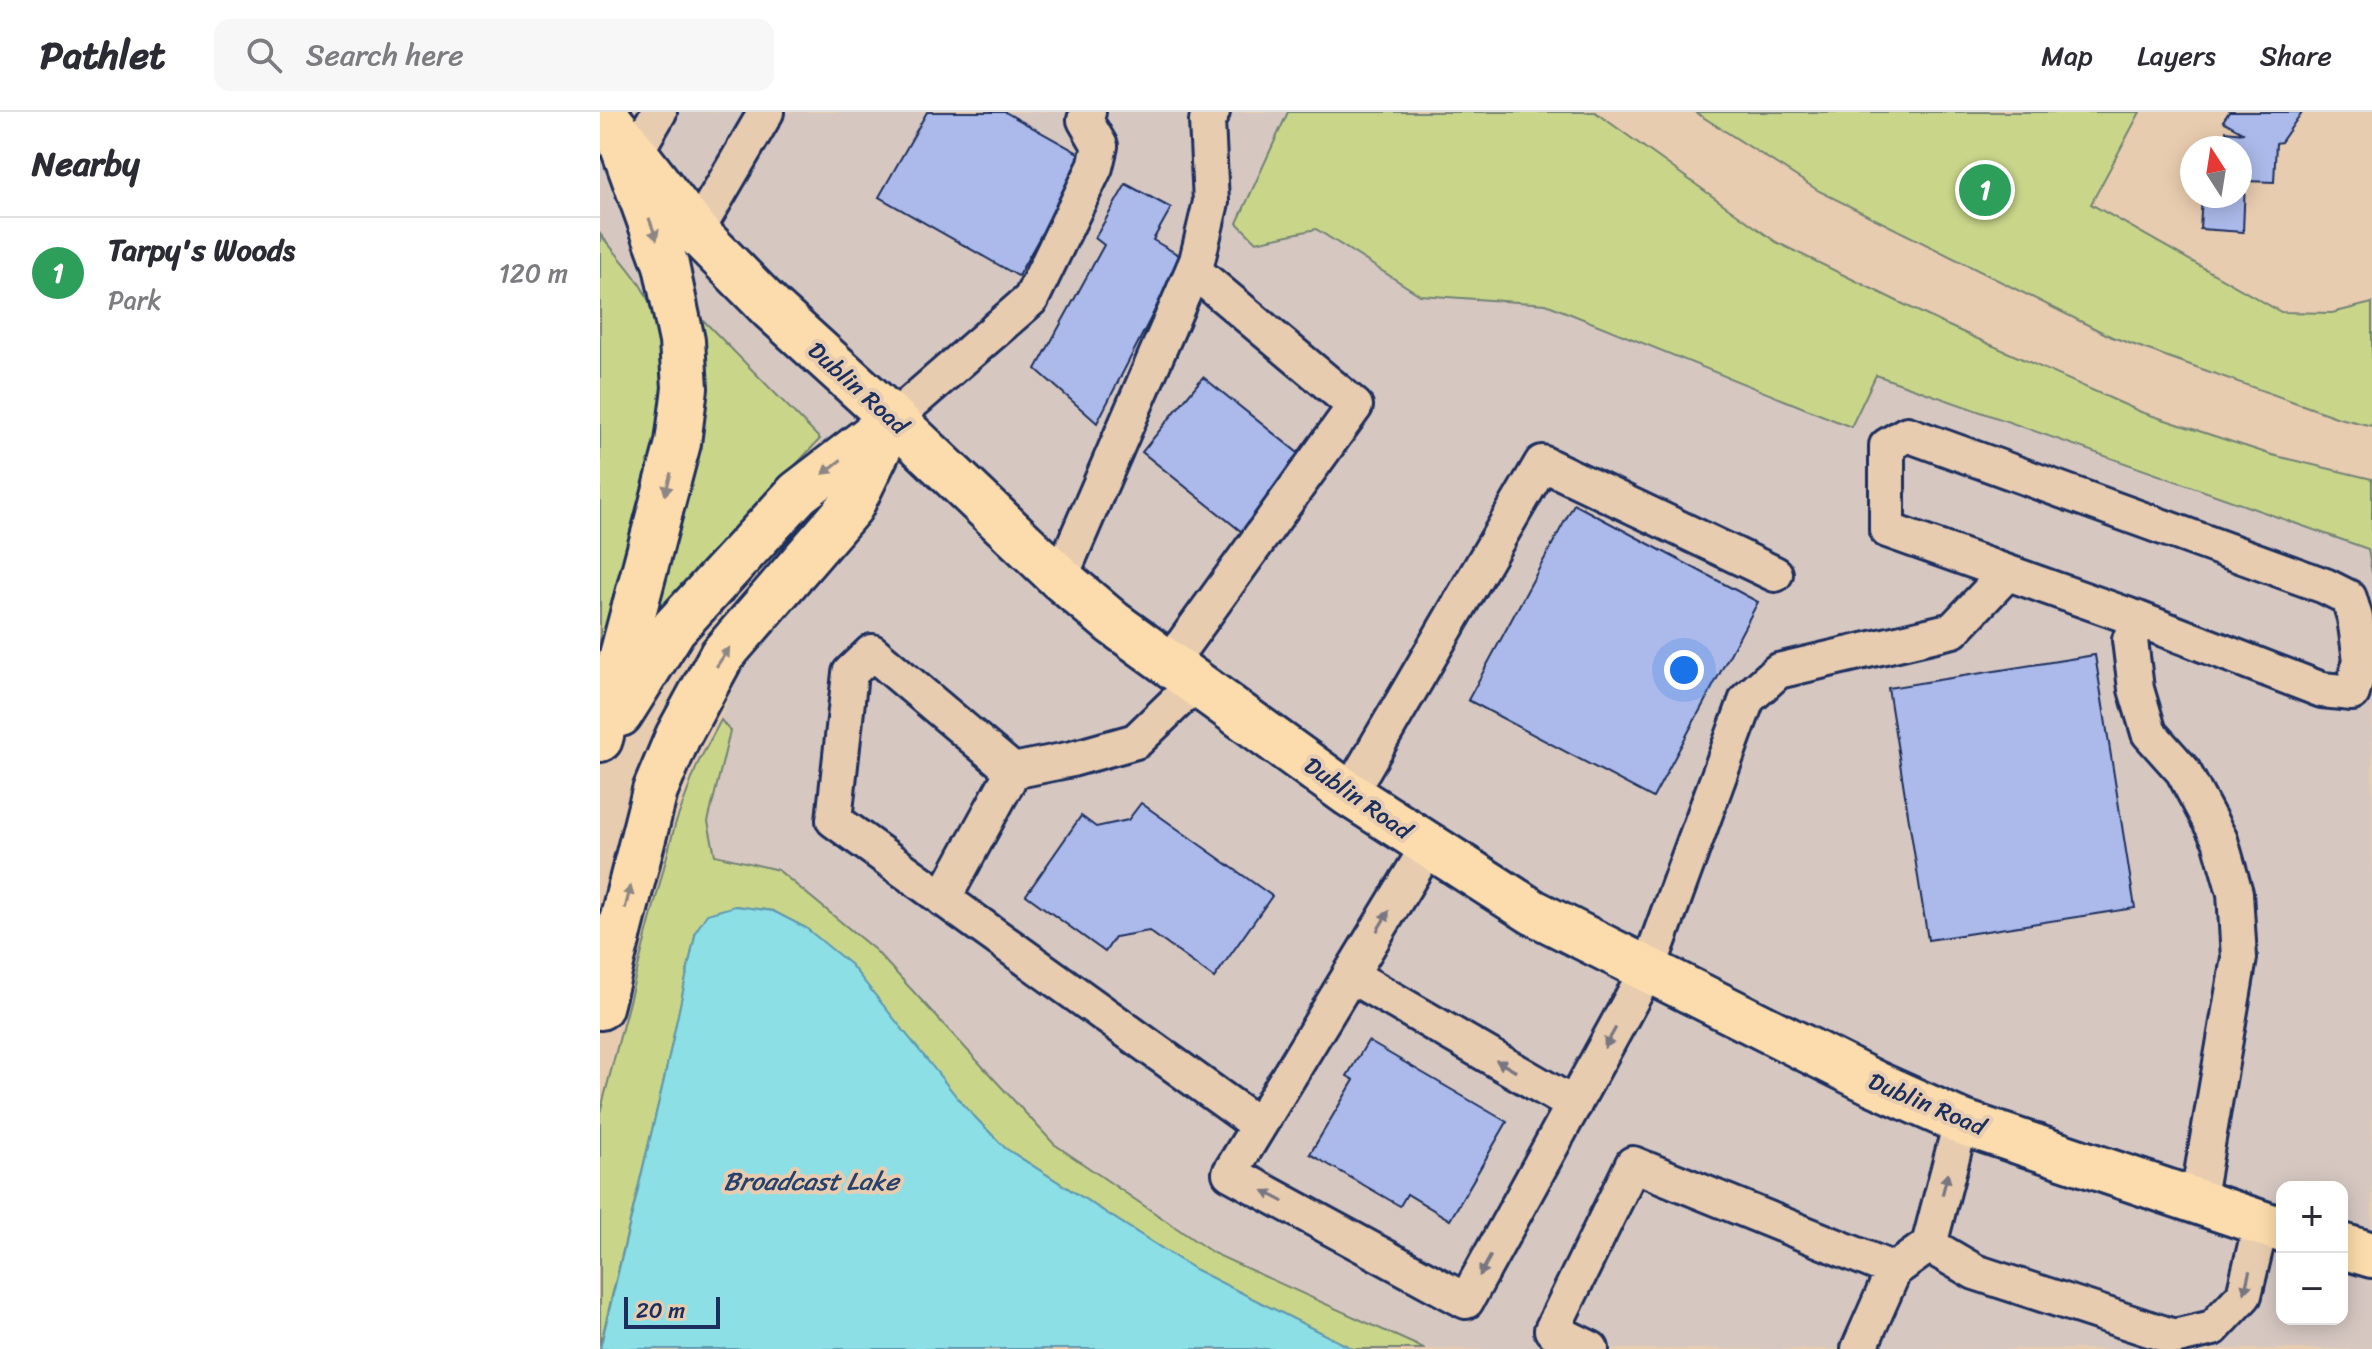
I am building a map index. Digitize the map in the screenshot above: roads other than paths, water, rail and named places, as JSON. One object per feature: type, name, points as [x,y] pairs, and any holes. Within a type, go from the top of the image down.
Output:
[{"type":"main road","name":"Dublin Road","points":[[618,132],[696,232],[772,309],[1060,578],[1113,623],[1349,794],[1428,847],[1533,912],[1874,1083],[1961,1122],[2271,1227]]},
{"type":"main road","points":[[600,739],[678,443],[685,388],[682,341],[666,265],[618,132]]},
{"type":"main road","points":[[600,747],[674,628],[798,493],[893,419]]},
{"type":"main road","points":[[600,1007],[655,791],[678,736],[722,655],[851,506],[893,419]]},
{"type":"main road","points":[[2348,1248],[2372,1255]]},
{"type":"lane","points":[[618,132],[659,112]]},
{"type":"lane","points":[[696,232],[766,112]]},
{"type":"lane","points":[[1060,578],[1193,270],[1211,202],[1207,121],[1212,112]]},
{"type":"lane","points":[[893,419],[1031,299],[1095,167],[1100,146],[1082,115]]},
{"type":"lane","points":[[943,899],[1013,771],[1136,741],[1355,406],[1193,270]]},
{"type":"lane","points":[[1907,434],[2311,581],[2349,598],[2361,660],[2352,693],[2322,690],[2138,619],[1887,530],[1887,446],[1907,434]]},
{"type":"lane","points":[[1349,794],[1542,463],[1775,574]]},
{"type":"lane","points":[[1428,847],[1230,1173],[1466,1301],[1648,969],[1747,699],[1778,671],[1953,630],[2007,573]]},
{"type":"lane","points":[[2138,619],[2130,640],[2136,689],[2149,733],[2183,771],[2220,840],[2235,893],[2239,958],[2197,1203]]},
{"type":"lane","points":[[1013,771],[872,652],[850,673],[834,820],[1258,1125]]},
{"type":"lane","points":[[1350,975],[1574,1105]]},
{"type":"lane","points":[[1859,1349],[1894,1270],[1929,1245],[1961,1122]]},
{"type":"lane","points":[[1591,1349],[1552,1330],[1633,1164],[1894,1270]]},
{"type":"lane","points":[[1929,1245],[1975,1272],[2174,1337],[2219,1338],[2244,1295],[2271,1227]]},
{"type":"water","name":"Broadcast Lake","points":[[735,906],[773,911],[806,928],[851,965],[964,1106],[1005,1148],[1194,1269],[1353,1349],[600,1349],[696,931],[707,914]]},
{"type":"place","name":"Tarpy's Woods","points":[[1985,190]]}]
